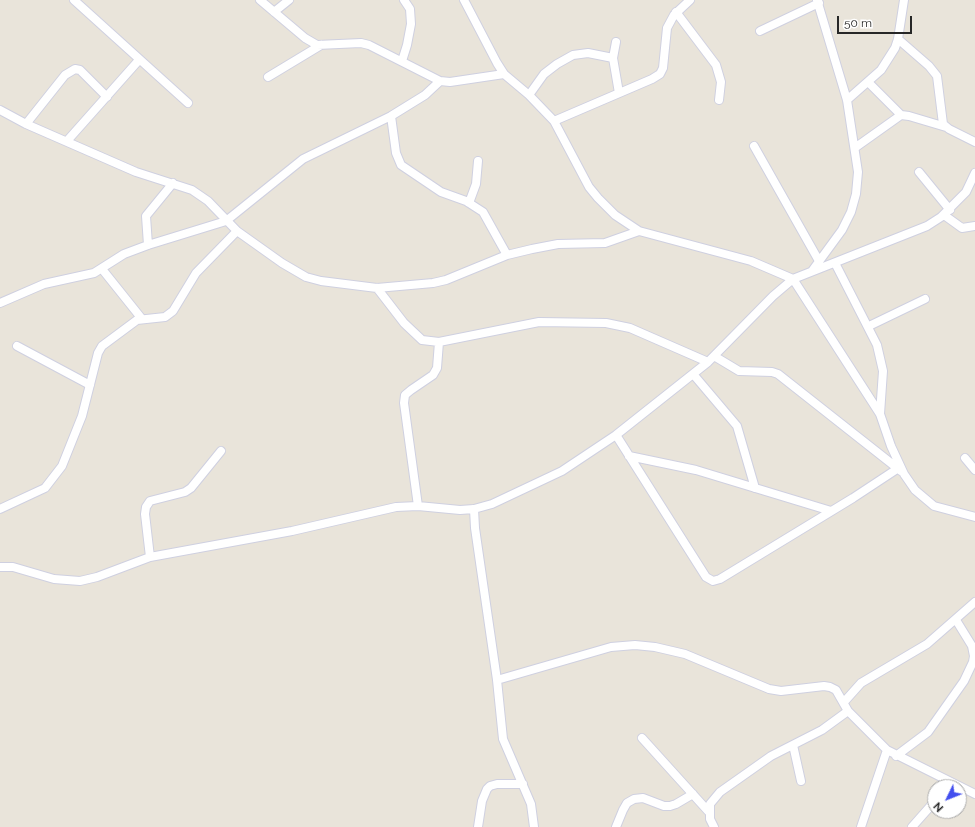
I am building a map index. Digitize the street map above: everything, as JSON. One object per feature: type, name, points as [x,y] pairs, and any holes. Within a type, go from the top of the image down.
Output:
[{"type":"street","points":[[74,0],[188,103]]},
{"type":"street","points":[[260,0],[309,40],[321,45]]},
{"type":"street","points":[[274,12],[289,0]]},
{"type":"street","points":[[402,61],[411,24],[410,9],[404,0]]},
{"type":"street","points":[[464,0],[496,63],[504,74],[529,95],[554,121],[589,187],[615,215],[638,231],[752,261],[794,279],[880,414],[900,471]]},
{"type":"street","points":[[554,121],[660,74],[663,68],[667,28],[676,12],[690,0]]},
{"type":"street","points":[[847,100],[881,70],[895,48],[898,39],[904,0]]},
{"type":"street","points":[[760,31],[818,2],[847,100],[856,147],[858,172],[856,194],[851,212],[842,230],[812,272]]},
{"type":"street","points":[[676,12],[716,66],[721,82],[719,100]]},
{"type":"street","points":[[898,39],[929,66],[937,76],[941,117],[946,127]]},
{"type":"street","points":[[268,77],[321,45],[361,42],[378,48],[440,81],[450,82],[504,74]]},
{"type":"street","points":[[616,42],[613,58],[619,93]]},
{"type":"street","points":[[529,95],[551,68],[573,55],[588,53],[613,58]]},
{"type":"street","points":[[67,141],[139,60]]},
{"type":"street","points":[[26,124],[65,75],[75,69],[80,70],[107,97]]},
{"type":"street","points":[[0,303],[44,284],[85,276],[102,269],[124,254],[148,245],[226,221],[303,159],[391,116],[425,95],[440,81]]},
{"type":"street","points":[[868,82],[901,115],[910,116],[946,127],[975,142]]},
{"type":"street","points":[[0,110],[26,124],[136,172],[173,183],[201,195],[237,231],[282,263],[306,277],[377,288],[446,280],[508,256],[558,244],[605,243],[638,231]]},
{"type":"street","points":[[856,147],[901,115]]},
{"type":"street","points":[[391,116],[396,153],[401,165],[441,192],[469,203],[483,212],[508,256]]},
{"type":"street","points":[[754,146],[819,261]]},
{"type":"street","points":[[469,203],[476,184],[478,161]]},
{"type":"street","points":[[920,172],[947,212],[962,228],[975,226]]},
{"type":"street","points":[[0,567],[14,567],[54,579],[80,581],[97,577],[150,557],[292,531],[396,507],[418,506],[460,510],[474,509],[492,504],[562,471],[616,435],[708,362],[773,296],[794,279],[927,226],[947,212],[966,192],[975,173]]},
{"type":"street","points":[[148,245],[145,224],[146,216],[173,183]]},
{"type":"street","points":[[0,509],[36,493],[52,481],[62,466],[80,423],[102,346],[132,323],[142,319],[166,317],[173,311],[196,272],[237,231]]},
{"type":"street","points":[[835,263],[869,326],[877,345],[883,371],[880,414]]},
{"type":"street","points":[[102,269],[142,319]]},
{"type":"street","points":[[377,288],[414,334],[422,340],[439,342],[539,322],[606,323],[630,328],[708,362]]},
{"type":"street","points":[[869,326],[925,299]]},
{"type":"street","points":[[418,506],[404,403],[405,396],[411,390],[433,375],[437,368],[439,342]]},
{"type":"street","points":[[17,346],[90,385]]},
{"type":"street","points":[[714,356],[740,372],[772,372],[778,374],[900,471],[915,490],[928,502],[942,508],[974,516]]},
{"type":"street","points":[[693,374],[737,426],[755,488]]},
{"type":"street","points":[[616,435],[706,577],[713,581],[720,579],[831,511],[900,471]]},
{"type":"street","points":[[150,557],[145,514],[146,507],[150,501],[185,492],[192,488],[221,451]]},
{"type":"street","points":[[629,456],[696,470],[831,511]]},
{"type":"street","points":[[965,458],[975,470]]},
{"type":"street","points":[[474,509],[475,528],[497,680],[503,739],[531,804],[534,827]]},
{"type":"street","points":[[844,702],[861,683],[915,653],[935,639],[975,602]]},
{"type":"street","points":[[896,756],[928,732],[964,681],[973,662],[974,656],[972,646],[956,620]]},
{"type":"street","points":[[497,680],[611,647],[646,646],[685,654],[769,689],[781,691],[824,686],[830,687],[836,690],[848,710],[887,750],[936,779]]},
{"type":"street","points":[[708,811],[710,804],[720,792],[766,759],[822,730],[848,710]]},
{"type":"street","points":[[642,738],[708,811],[714,827]]},
{"type":"street","points":[[793,745],[801,781]]},
{"type":"street","points":[[861,827],[887,750]]},
{"type":"street","points":[[478,827],[482,801],[486,790],[490,786],[497,784],[523,784]]},
{"type":"street","points":[[616,827],[622,810],[627,803],[634,799],[651,799],[664,806],[670,806],[693,794]]},
{"type":"street","points":[[912,827],[927,810]]}]
